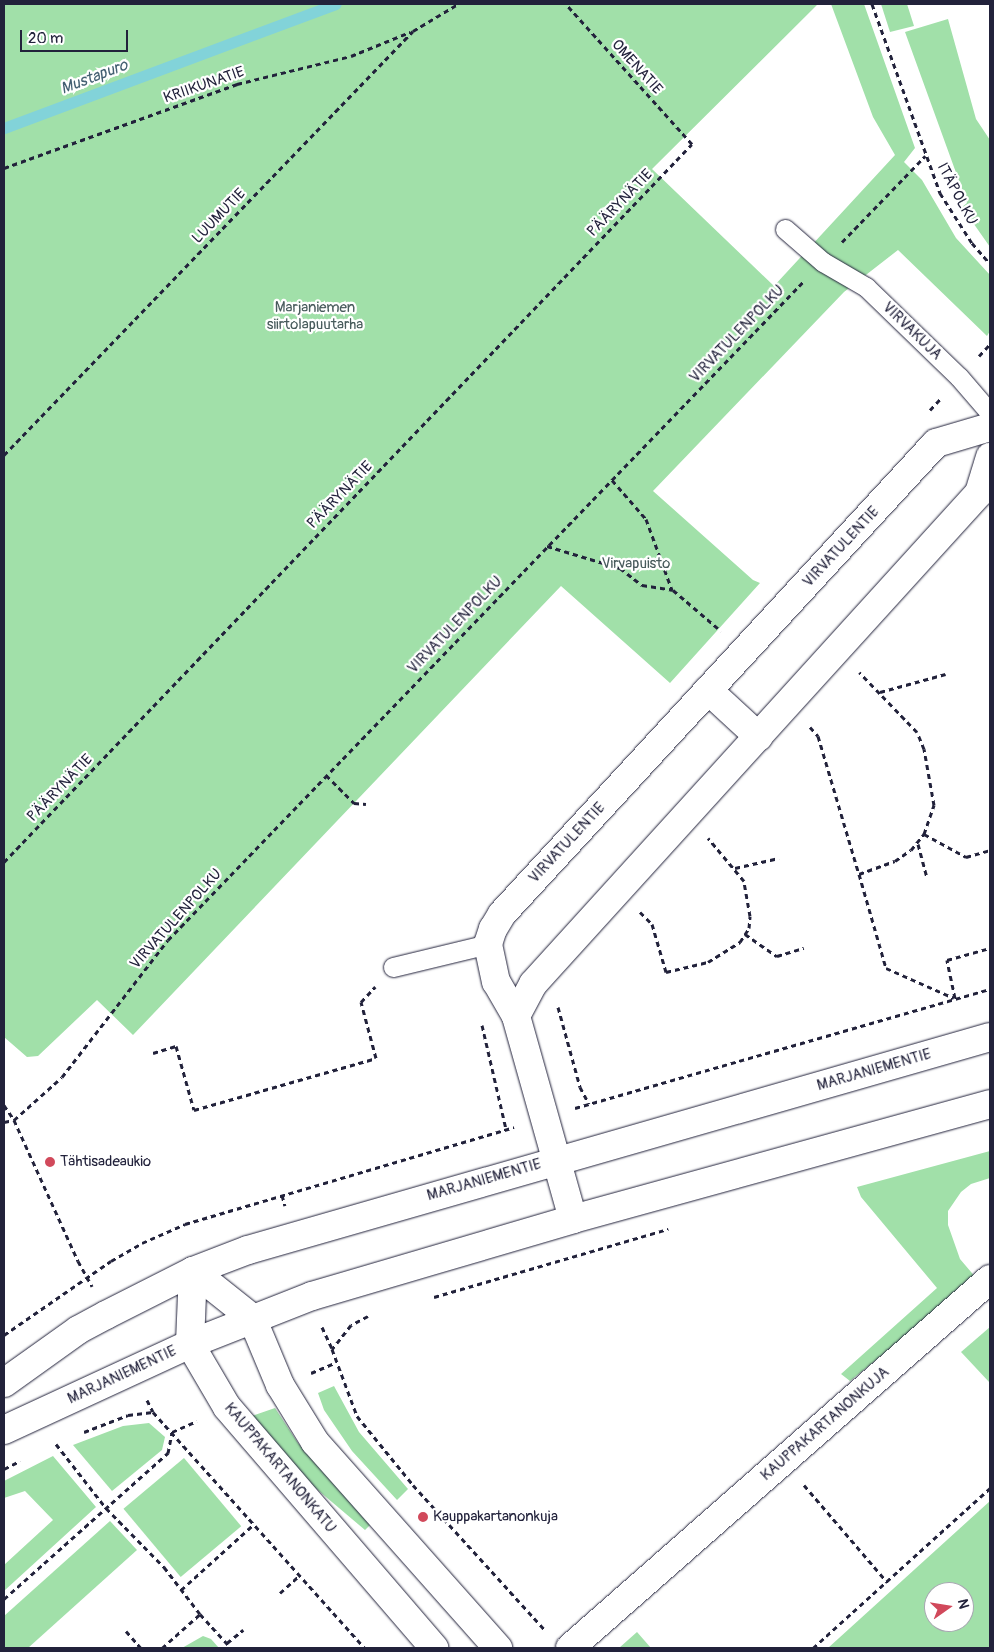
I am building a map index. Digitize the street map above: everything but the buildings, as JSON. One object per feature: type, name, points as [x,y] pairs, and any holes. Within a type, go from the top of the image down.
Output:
[{"type":"main road","name":"VIRVATULENTIE","points":[[488,944],[502,914],[936,444],[990,428]]},
{"type":"main road","points":[[516,1016],[533,984],[838,652],[979,493],[990,457]]},
{"type":"main road","points":[[708,690],[759,737]]},
{"type":"main road","points":[[488,944],[498,990],[516,1016],[573,1219]]},
{"type":"main road","name":"MARJANIEMENTIE","points":[[4,1383],[78,1330],[193,1271],[294,1235],[990,1037]]},
{"type":"main road","name":"MARJANIEMENTIE","points":[[4,1430],[190,1344],[252,1318],[362,1280],[573,1219],[990,1104]]},
{"type":"main road","points":[[193,1271],[252,1318],[280,1385],[315,1442],[498,1648]]},
{"type":"main road","points":[[190,1344],[193,1271]]},
{"type":"main road","name":"KAUPPAKARTANONKUJA","points":[[570,1648],[990,1279]]},
{"type":"main road","name":"KAUPPAKARTANONKATU","points":[[190,1344],[241,1426],[434,1648]]},
{"type":"lane","name":"VIRVAKUJA","points":[[784,228],[823,262],[866,287],[959,377],[990,413]]},
{"type":"lane","points":[[393,967],[488,944]]},
{"type":"path","name":"LUUMUTIE","points":[[4,455],[413,31],[458,4]]},
{"type":"path","name":"OMENATIE","points":[[566,4],[692,144]]},
{"type":"path","name":"ITÄPOLKU","points":[[872,4],[925,156],[940,192],[972,243],[990,264]]},
{"type":"path","name":"KRIIKUNATIE","points":[[4,168],[237,84],[351,56],[413,31]]},
{"type":"path","name":"PÄÄRYNÄTIE","points":[[4,862],[692,144]]},
{"type":"path","name":"VIRVATULENPOLKU","points":[[14,1120],[62,1077],[168,940],[546,546],[925,156]]},
{"type":"path","points":[[612,480],[646,519],[673,590],[724,634]]},
{"type":"path","points":[[546,546],[620,568],[642,585],[673,590]]},
{"type":"path","points":[[838,652],[880,692],[917,732],[924,749],[934,805],[924,834],[918,844],[895,861],[859,874]]},
{"type":"path","points":[[880,692],[946,674]]},
{"type":"path","points":[[788,706],[818,736],[886,968],[955,998]]},
{"type":"path","points":[[326,775],[354,803],[366,804]]},
{"type":"path","points":[[618,891],[652,924],[666,972],[708,962],[730,951],[749,928],[749,899],[744,881],[735,868],[686,816]]},
{"type":"path","points":[[924,834],[966,857],[990,850]]},
{"type":"path","points":[[918,844],[927,878]]},
{"type":"path","points":[[735,868],[779,858]]},
{"type":"path","points":[[745,934],[777,956],[804,948]]},
{"type":"path","points":[[955,998],[947,960],[990,948]]},
{"type":"path","points":[[153,1053],[176,1046],[194,1110],[376,1058],[361,1002],[393,967]]},
{"type":"path","points":[[588,1104],[990,989]]},
{"type":"path","points":[[4,1105],[14,1120],[78,1261],[88,1276]]},
{"type":"path","points":[[4,1122],[14,1120]]},
{"type":"path","points":[[426,1299],[674,1227]]},
{"type":"path","points":[[378,1313],[351,1325],[332,1349],[357,1416],[390,1459],[546,1632]]},
{"type":"path","points":[[81,1433],[128,1415],[153,1412],[365,1648]]},
{"type":"path","points":[[4,1599],[168,1453],[172,1432]]},
{"type":"path","points":[[47,1448],[64,1440]]},
{"type":"path","points":[[56,1444],[106,1508],[231,1648]]},
{"type":"path","points":[[4,1470],[29,1456]]},
{"type":"path","points":[[803,1484],[887,1582]]},
{"type":"path","points":[[813,1648],[990,1488]]},
{"type":"path","points":[[181,1590],[254,1524]]},
{"type":"path","points":[[280,1593],[300,1575]]},
{"type":"path","points":[[162,1648],[200,1614]]},
{"type":"path","points":[[226,1644],[242,1630]]},
{"type":"path","points":[[126,1631],[141,1648]]},
{"type":"green space","name":"Marjaniemen siirtolapuutarha","points":[[4,4],[818,4],[652,169],[774,286],[895,155],[873,117],[831,4],[864,4],[915,148],[904,162],[922,180],[956,238],[990,275],[990,331],[987,336],[898,250],[844,292],[653,491],[753,580],[760,583],[670,683],[561,586],[133,1035],[97,1000],[38,1056],[27,1057],[4,1037]]},
{"type":"green space","points":[[881,4],[907,4],[914,26],[890,32]]},
{"type":"green space","points":[[948,19],[976,119],[990,140],[990,247],[962,207],[967,203],[905,32]]},
{"type":"green space","points":[[990,1151],[990,1178],[971,1184],[961,1192],[948,1211],[948,1225],[960,1259],[977,1279],[850,1381],[841,1374],[937,1288],[861,1197],[857,1187]]},
{"type":"green space","points":[[990,1327],[990,1383],[961,1352]]},
{"type":"green space","points":[[334,1386],[359,1432],[408,1489],[397,1500],[352,1451],[324,1410],[318,1393]]},
{"type":"green space","points":[[275,1408],[298,1443],[370,1525],[365,1530],[313,1486],[252,1416]]},
{"type":"green space","points":[[149,1423],[165,1437],[162,1450],[112,1491],[73,1445],[123,1426]]},
{"type":"green space","points":[[53,1456],[96,1507],[4,1591],[4,1565],[53,1520],[25,1491],[4,1498],[4,1481]]},
{"type":"green space","points":[[184,1458],[241,1526],[181,1577],[123,1509]]},
{"type":"green space","points":[[990,1501],[990,1648],[828,1648]]},
{"type":"green space","points":[[110,1521],[137,1550],[28,1648],[4,1648],[4,1616]]},
{"type":"green space","points":[[637,1632],[651,1648],[619,1648]]},
{"type":"green space","points":[[203,1636],[211,1639],[219,1648],[182,1648]]},
{"type":"waterway","name":"Mustapuro","points":[[4,128],[336,4]]},
{"type":"place","name":"Tähtisadeaukio","points":[[50,1162]]},
{"type":"place","name":"Kauppakartanonkuja","points":[[423,1517]]},
{"type":"park label","name":"Virvapuisto","points":[[636,564]]}]
